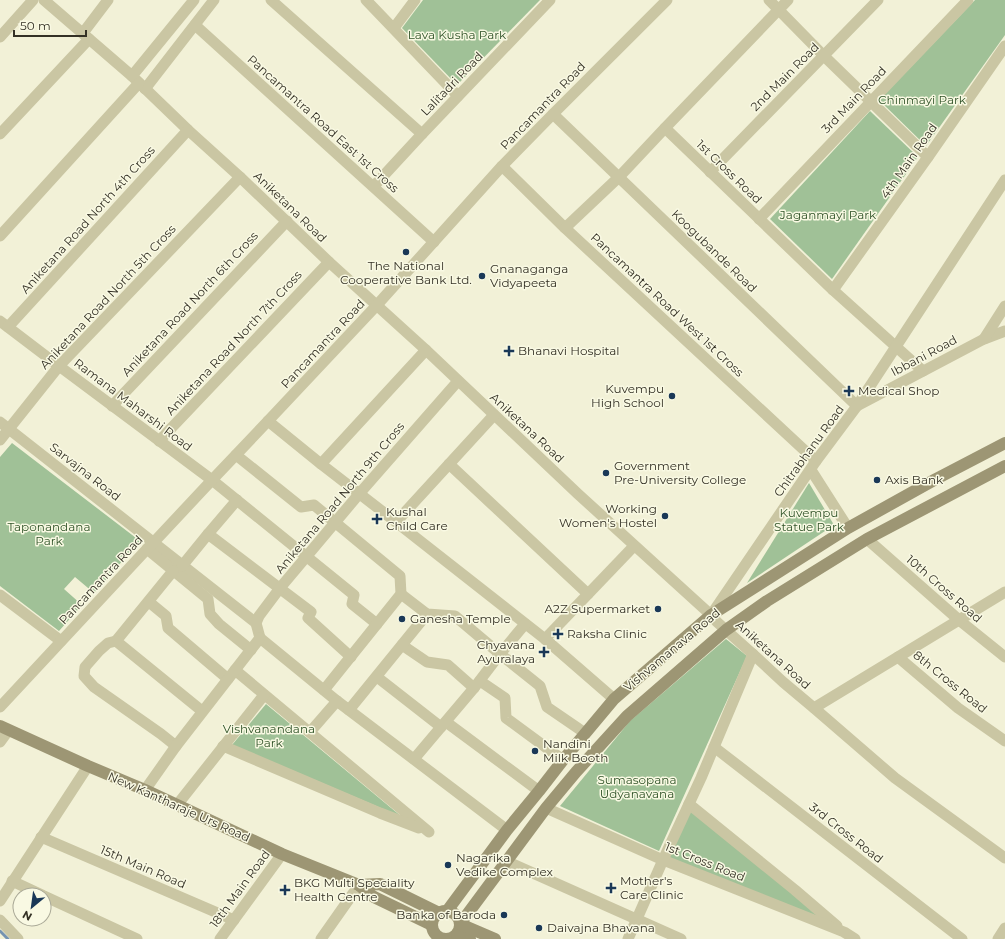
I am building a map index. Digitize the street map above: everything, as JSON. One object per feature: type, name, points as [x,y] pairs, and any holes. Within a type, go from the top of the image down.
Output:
[{"type":"main road","name":"Vishvamanava Road","points":[[443,912],[507,830],[540,791],[584,733],[614,699],[711,615],[848,528],[1005,443]]},
{"type":"main road","name":"Vishvamanava Road","points":[[454,934],[546,808],[576,772],[627,716],[726,630],[767,601],[867,539],[936,501],[1005,466]]},
{"type":"main road","name":"New Kantharaje Urs Road","points":[[4,728],[145,790],[282,854],[359,885],[374,897],[432,932]]},
{"type":"main road","name":"New Kantharaje Urs Road","points":[[359,885],[380,884],[443,912]]},
{"type":"main road","points":[[454,934],[458,916],[455,913],[443,912],[433,919],[432,932],[441,938],[445,939],[454,934],[495,939]]},
{"type":"main road","points":[[454,934],[470,939]]},
{"type":"street","points":[[0,37],[33,0]]},
{"type":"street","points":[[0,134],[86,36],[108,0]]},
{"type":"street","points":[[138,83],[194,0]]},
{"type":"street","points":[[0,236],[138,83],[195,25],[214,0]]},
{"type":"street","points":[[271,0],[422,134]]},
{"type":"street","points":[[366,0],[458,96]]},
{"type":"street","points":[[394,28],[415,0]]},
{"type":"street","name":"Lalitadri Road","points":[[374,186],[550,0]]},
{"type":"street","name":"Pancamantra Road","points":[[0,707],[150,545],[377,305],[502,166],[667,0]]},
{"type":"street","points":[[769,0],[824,56],[928,157]]},
{"type":"street","points":[[565,228],[619,177],[788,0]]},
{"type":"street","name":"2nd Main Road","points":[[710,172],[878,0]]},
{"type":"street","name":"3rd Main Road","points":[[759,219],[968,0]]},
{"type":"street","name":"Aniketana Road","points":[[48,1],[240,176],[329,262],[426,350],[634,546],[783,682],[895,778],[1005,858]]},
{"type":"street","name":"Pancamantra Road East 1st Cross","points":[[195,25],[434,242]]},
{"type":"street","name":"4th Main Road","points":[[833,290],[1005,46]]},
{"type":"street","name":"Koogubande Road","points":[[553,114],[857,406]]},
{"type":"street","name":"1st Cross Road","points":[[665,128],[833,290],[923,371]]},
{"type":"street","name":"Aniketana Road North 4th Cross","points":[[4,324],[188,130]]},
{"type":"street","name":"Pancamantra Road West 1st Cross","points":[[502,166],[813,465],[848,528]]},
{"type":"street","name":"Aniketana Road North 5th Cross","points":[[0,440],[4,425],[240,176]]},
{"type":"street","name":"Chitrabhanu Road","points":[[711,615],[813,465],[857,406],[1005,180]]},
{"type":"street","name":"Aniketana Road North 6th Cross","points":[[112,406],[287,221]]},
{"type":"street","name":"Aniketana Road North 7th Cross","points":[[159,441],[329,262]]},
{"type":"street","points":[[984,339],[1005,306]]},
{"type":"street","name":"Ramana Maharshi Road","points":[[4,324],[237,500],[354,595],[352,604],[377,624]]},
{"type":"street","name":"Ibbani Road","points":[[857,406],[984,339],[1005,331]]},
{"type":"street","points":[[321,464],[426,350]]},
{"type":"street","name":"Aniketana Road North 9th Cross","points":[[256,623],[259,616],[280,588],[335,522],[458,381]]},
{"type":"street","points":[[396,522],[494,415]]},
{"type":"street","points":[[268,421],[545,639],[614,699]]},
{"type":"street","name":"Sarvajna Road","points":[[4,425],[178,569]]},
{"type":"street","points":[[236,455],[301,507],[314,505],[400,576],[401,594],[324,690]]},
{"type":"street","points":[[449,464],[588,594]]},
{"type":"street","points":[[176,746],[94,687],[84,676],[85,667],[108,643],[116,641],[237,500]]},
{"type":"street","points":[[208,534],[311,612],[308,618],[351,657]]},
{"type":"street","name":"10th Cross Road","points":[[867,539],[959,620],[1005,657]]},
{"type":"street","points":[[545,639],[634,546]]},
{"type":"street","points":[[178,569],[256,623],[260,638],[337,701],[507,830]]},
{"type":"street","points":[[178,569],[208,599],[210,614],[218,624],[251,650]]},
{"type":"street","points":[[814,708],[1005,592]]},
{"type":"street","points":[[401,594],[427,614],[455,616],[540,686],[548,707],[584,733]]},
{"type":"street","points":[[0,595],[61,641]]},
{"type":"street","points":[[148,602],[166,616],[168,628],[228,679]]},
{"type":"street","points":[[349,710],[427,614]]},
{"type":"street","points":[[414,759],[444,725],[525,624]]},
{"type":"street","points":[[145,790],[202,711],[260,638]]},
{"type":"street","points":[[116,641],[202,711]]},
{"type":"street","points":[[402,645],[427,662],[448,665],[477,684],[505,698],[506,718],[563,760]]},
{"type":"street","points":[[628,939],[714,747],[753,654]]},
{"type":"street","name":"8th Cross Road","points":[[898,657],[958,708],[1005,741]]},
{"type":"street","points":[[223,746],[380,813],[429,832],[235,670]]},
{"type":"street","points":[[377,677],[540,791]]},
{"type":"street","points":[[176,805],[264,695]]},
{"type":"street","points":[[310,732],[337,701]]},
{"type":"street","points":[[0,742],[4,728]]},
{"type":"street","name":"3rd Cross Road","points":[[714,747],[962,939]]},
{"type":"street","points":[[0,901],[88,766]]},
{"type":"street","points":[[689,804],[844,932]]},
{"type":"street","name":"1st Cross Road","points":[[546,808],[663,860],[844,932],[855,939]]},
{"type":"street","name":"15th Main Road","points":[[41,837],[234,920]]},
{"type":"street","name":"18th Main Road","points":[[220,939],[282,854]]},
{"type":"street","points":[[506,862],[681,939]]},
{"type":"street","points":[[12,881],[24,887]]},
{"type":"street","points":[[321,939],[359,885]]},
{"type":"street","points":[[52,900],[137,939]]},
{"type":"street","points":[[0,920],[18,939]]},
{"type":"street","points":[[998,939],[1005,928]]},
{"type":"green space","name":"Lava Kusha Park","points":[[423,0],[540,0],[457,85],[402,28]]},
{"type":"green space","name":"Chinmayi Park","points":[[975,0],[1005,0],[1005,35],[926,146],[879,100]]},
{"type":"green space","name":"Jaganmayi Park","points":[[870,111],[918,157],[832,279],[770,219]]},
{"type":"green space","name":"Taponandana Park","points":[[12,443],[140,541],[94,593],[75,577],[64,589],[82,605],[59,631],[0,586],[0,457]]},
{"type":"green space","name":"Kuvempu Statue Park","points":[[809,483],[834,525],[747,583]]},
{"type":"green space","name":"Sumasopana Udyanavana","points":[[726,639],[747,656],[659,851],[560,806],[630,721]]},
{"type":"green space","name":"Vishvanandana Park","points":[[266,704],[402,817],[232,745]]},
{"type":"green space","points":[[691,809],[822,918],[668,859]]},
{"type":"waterway","points":[[0,931],[8,939]]},
{"type":"place","name":"The National Cooperative Bank Ltd.","points":[[406,252]]},
{"type":"place","name":"Gnanaganga Vidyapeeta","points":[[482,276]]},
{"type":"place","name":"Bhanavi Hospital","points":[[509,351]]},
{"type":"place","name":"Medical Shop","points":[[849,391]]},
{"type":"place","name":"Kuvempu High School","points":[[672,396]]},
{"type":"place","name":"Government Pre-University College","points":[[606,473]]},
{"type":"place","name":"Axis Bank","points":[[877,480]]},
{"type":"place","name":"Working Women's Hostel","points":[[665,516]]},
{"type":"place","name":"Kushal Child Care","points":[[377,519]]},
{"type":"place","name":"A2Z Supermarket","points":[[658,609]]},
{"type":"place","name":"Ganesha Temple","points":[[402,619]]},
{"type":"place","name":"Raksha Clinic","points":[[558,634]]},
{"type":"place","name":"Chyavana Ayuralaya","points":[[544,652]]},
{"type":"place","name":"Nandini Milk Booth","points":[[535,751]]},
{"type":"place","name":"Nagarika Vedike Complex","points":[[448,865]]},
{"type":"place","name":"Mother's Care Clinic","points":[[611,888]]},
{"type":"place","name":"BKG Multi Speciality Health Centre","points":[[285,890]]},
{"type":"place","name":"Banka of Baroda","points":[[504,915]]},
{"type":"place","name":"Daivajna Bhavana","points":[[539,928]]}]
